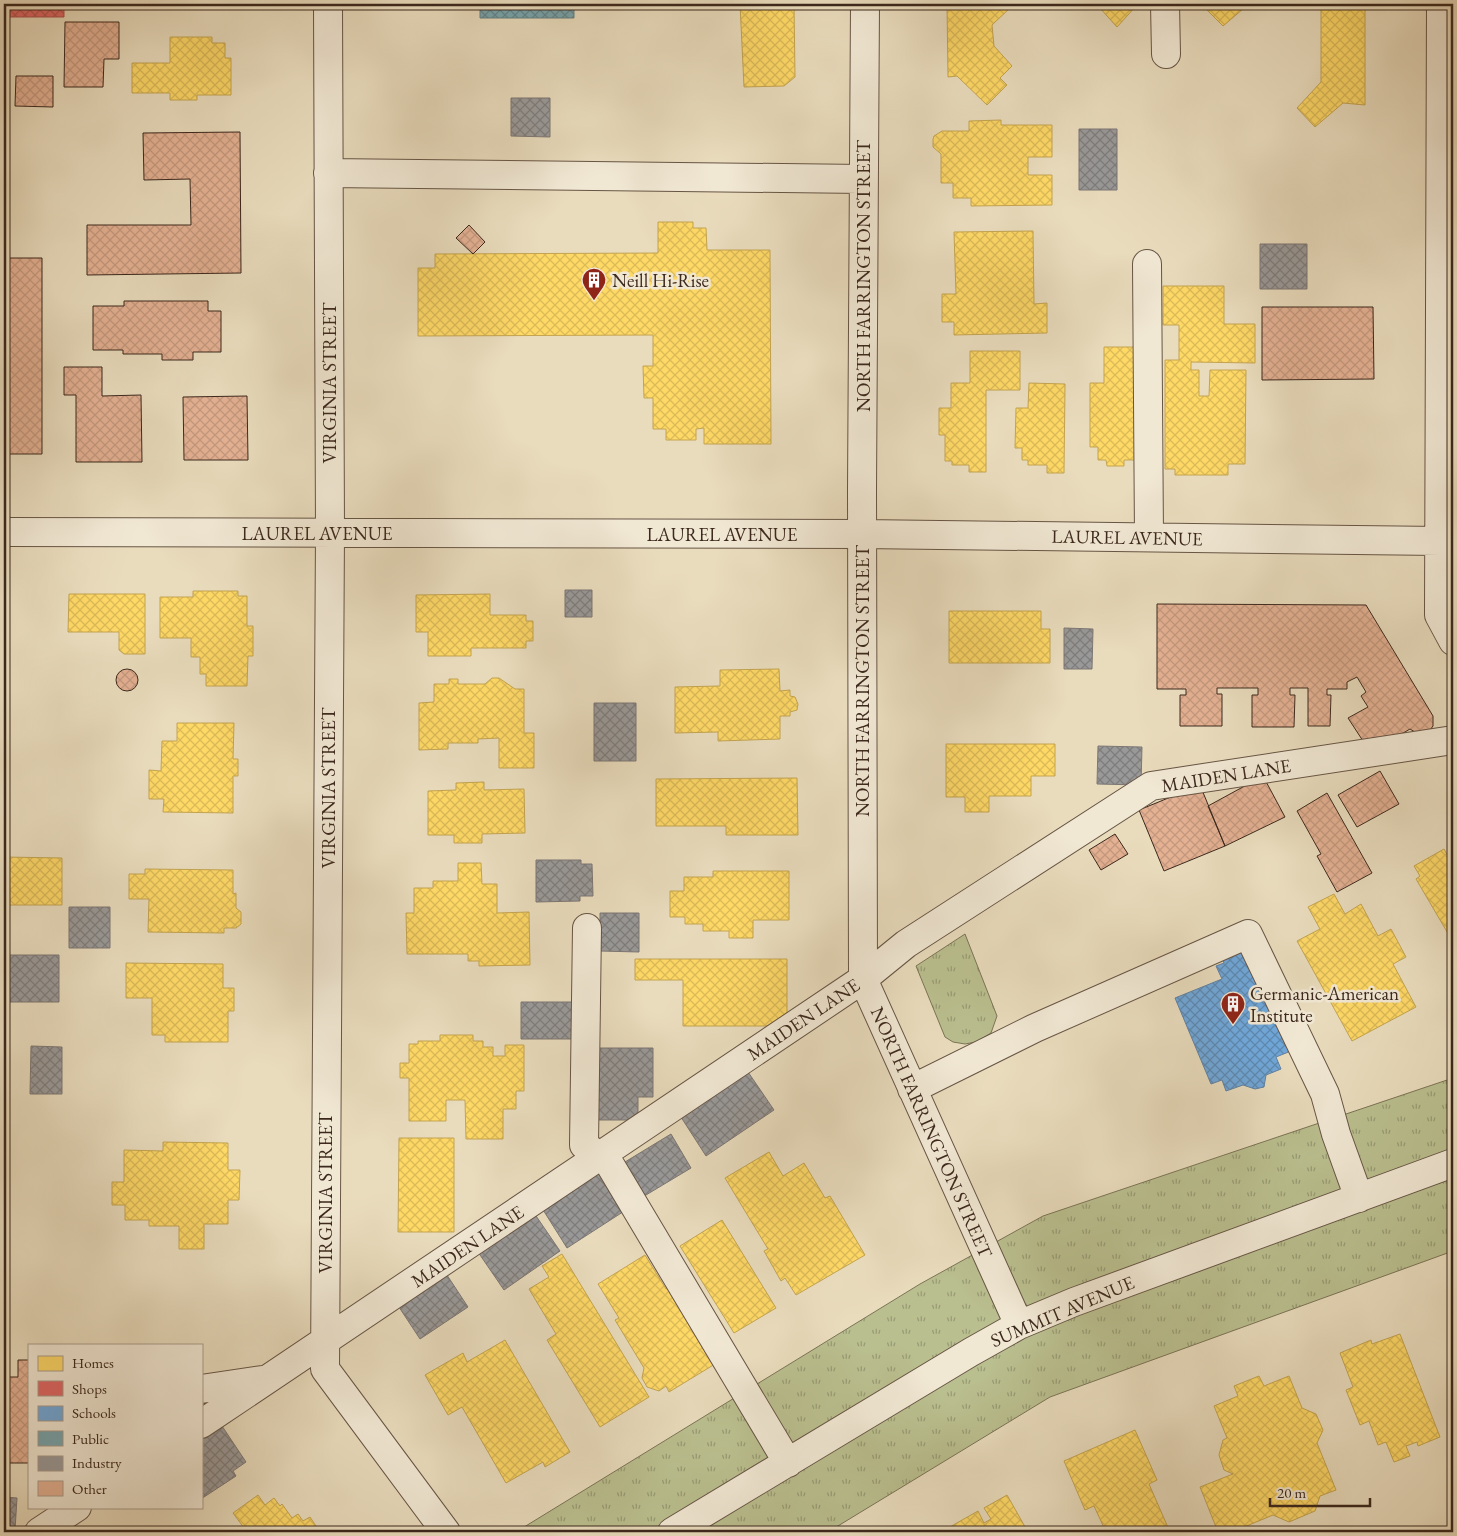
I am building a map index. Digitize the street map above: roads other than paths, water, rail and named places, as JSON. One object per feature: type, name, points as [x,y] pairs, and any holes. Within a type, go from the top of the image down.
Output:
[{"type":"street","name":"VIRGINIA STREET","points":[[328,4],[330,533],[325,1369],[446,1532]]},
{"type":"street","name":"NORTH FARRINGTON STREET","points":[[865,4],[862,534],[863,979],[1019,1325]]},
{"type":"street","points":[[1165,4],[1166,54]]},
{"type":"street","points":[[1441,4],[1447,405],[1440,541],[1439,615],[1453,641]]},
{"type":"street","points":[[328,173],[863,179]]},
{"type":"street","points":[[1147,264],[1149,537]]},
{"type":"street","name":"LAUREL AVENUE","points":[[4,532],[862,534],[1440,541]]},
{"type":"street","name":"MAIDEN LANE","points":[[202,1423],[863,979],[906,944],[1151,786],[1453,740]]},
{"type":"street","points":[[586,928],[584,1146],[610,1163],[788,1463]]},
{"type":"street","points":[[912,1089],[1035,1028],[1248,934],[1324,1094],[1359,1198]]},
{"type":"street","name":"SUMMIT AVENUE","points":[[672,1532],[970,1352],[1019,1325],[1092,1295],[1453,1163]]},
{"type":"street","points":[[202,1389],[269,1379]]},
{"type":"street","points":[[39,1532],[75,1508]]},
{"type":"place","name":"Neill Hi-Rise","points":[[594,301]]},
{"type":"place","name":"Germanic-American Institute","points":[[1233,1025]]}]
